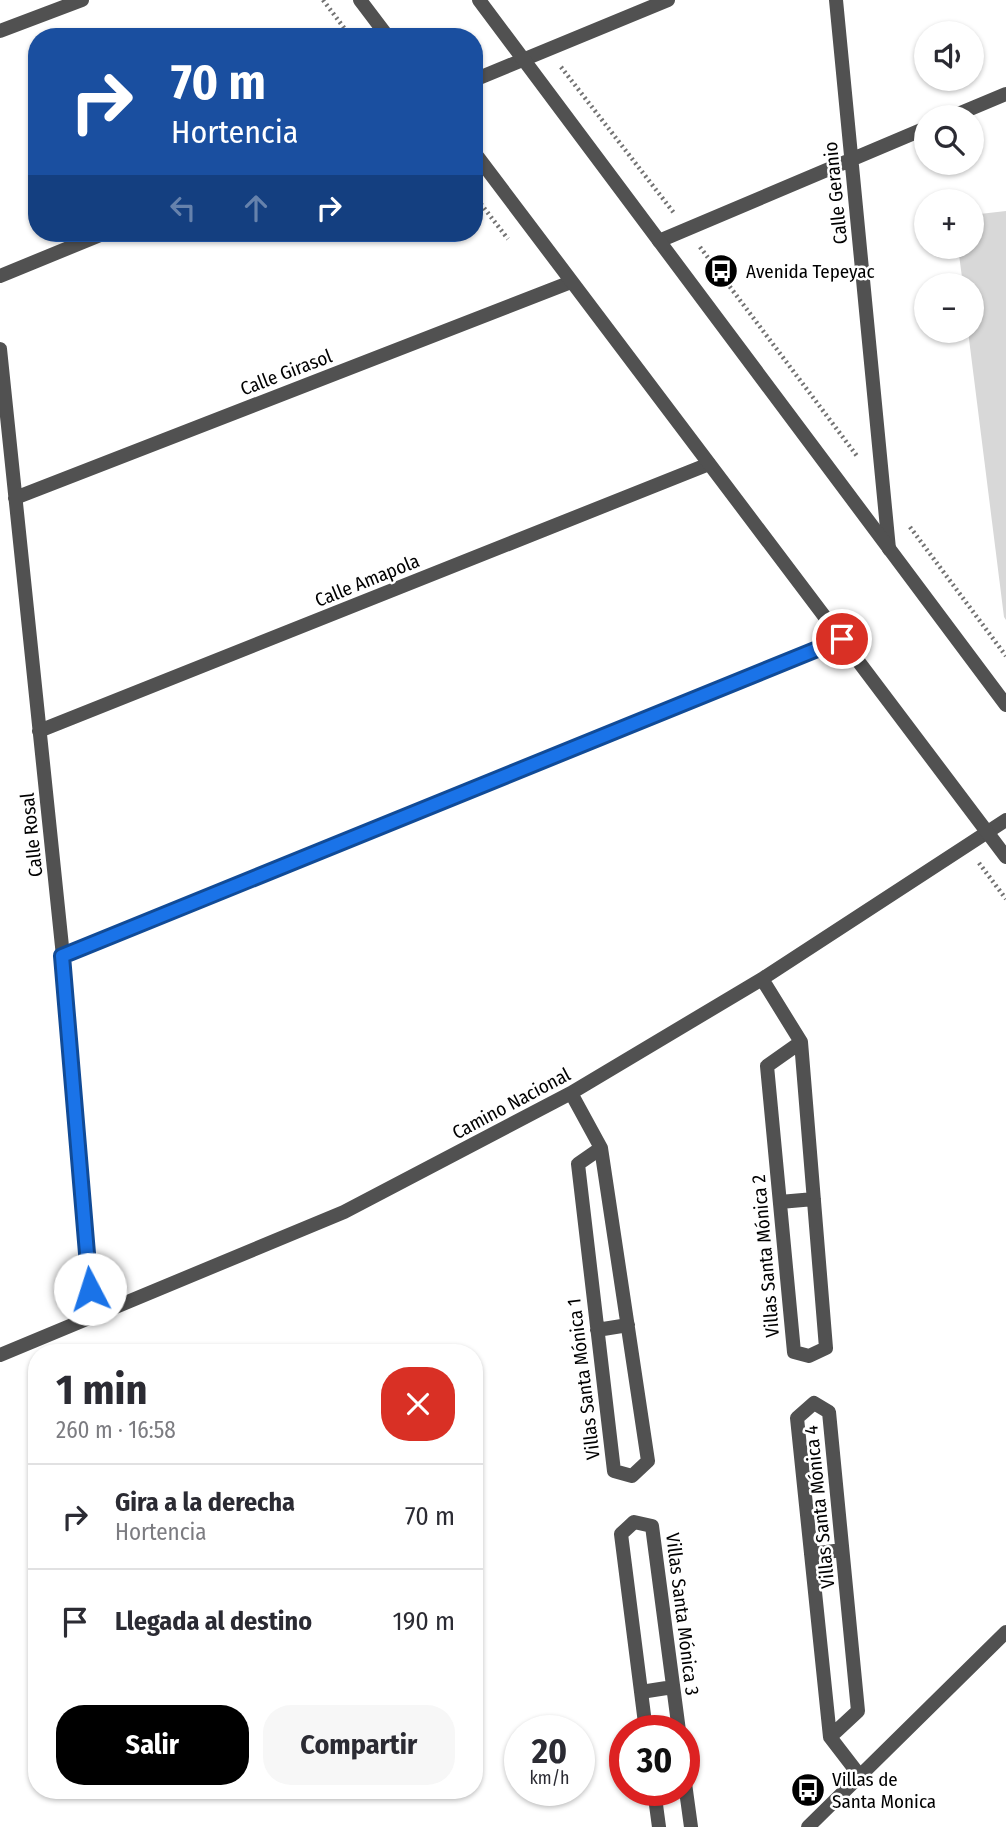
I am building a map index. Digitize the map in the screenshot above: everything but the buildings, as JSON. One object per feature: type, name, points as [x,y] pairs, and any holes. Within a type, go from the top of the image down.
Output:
[{"type":"street","points":[[0,31],[82,0]]},
{"type":"street","points":[[360,0],[381,28]]},
{"type":"street","points":[[479,0],[1006,705]]},
{"type":"street","points":[[483,76],[668,0]]},
{"type":"street","name":"Calle Geranio","points":[[835,0],[889,549]]},
{"type":"street","points":[[980,105],[1006,94]]},
{"type":"street","points":[[659,240],[914,133]]},
{"type":"street","points":[[483,164],[1006,857]]},
{"type":"street","points":[[0,276],[82,242]]},
{"type":"street","name":"Calle Girasol","points":[[15,498],[571,282]]},
{"type":"street","name":"Calle Rosal","points":[[0,349],[62,956],[93,1317]]},
{"type":"street","name":"Calle Amapola","points":[[39,731],[709,464]]},
{"type":"street","points":[[62,956],[842,639]]},
{"type":"street","name":"Camino Nacional","points":[[0,1355],[344,1212],[571,1093],[762,979],[1006,820]]},
{"type":"street","name":"Villas Santa Mónica 2","points":[[762,979],[801,1042],[826,1348],[809,1356],[794,1352],[768,1066],[801,1042]]},
{"type":"street","name":"Villas Santa Mónica 1","points":[[571,1093],[601,1148],[648,1461],[632,1476],[614,1471],[578,1164],[601,1148]]},
{"type":"street","points":[[780,1202],[814,1199]]},
{"type":"street","points":[[597,1330],[628,1325]]},
{"type":"street","name":"Villas Santa Mónica 4","points":[[814,1403],[829,1412],[858,1711],[830,1737],[797,1418],[814,1403]]},
{"type":"street","name":"Villas Santa Mónica 3","points":[[644,1715],[621,1534],[634,1522],[652,1527],[677,1715]]},
{"type":"street","points":[[811,1554],[842,1550]]},
{"type":"street","points":[[808,1827],[1006,1632]]},
{"type":"street","points":[[641,1692],[673,1687]]},
{"type":"street","points":[[830,1737],[860,1776]]},
{"type":"street","points":[[656,1806],[659,1827]]},
{"type":"street","points":[[688,1806],[691,1827]]},
{"type":"path","points":[[323,0],[344,28]]},
{"type":"path","points":[[548,50],[859,458]]},
{"type":"path","points":[[908,524],[1006,656]]},
{"type":"shaded area","points":[[1006,211],[1006,620],[970,343],[984,343],[984,273],[961,273],[960,259],[984,259],[984,214]]},
{"type":"place","name":"Avenida Tepeyac","points":[[721,271]]},
{"type":"place","name":"Villas de Santa Monica","points":[[808,1790]]},
{"type":"route","points":[[90,1289],[62,956],[842,639]]}]
